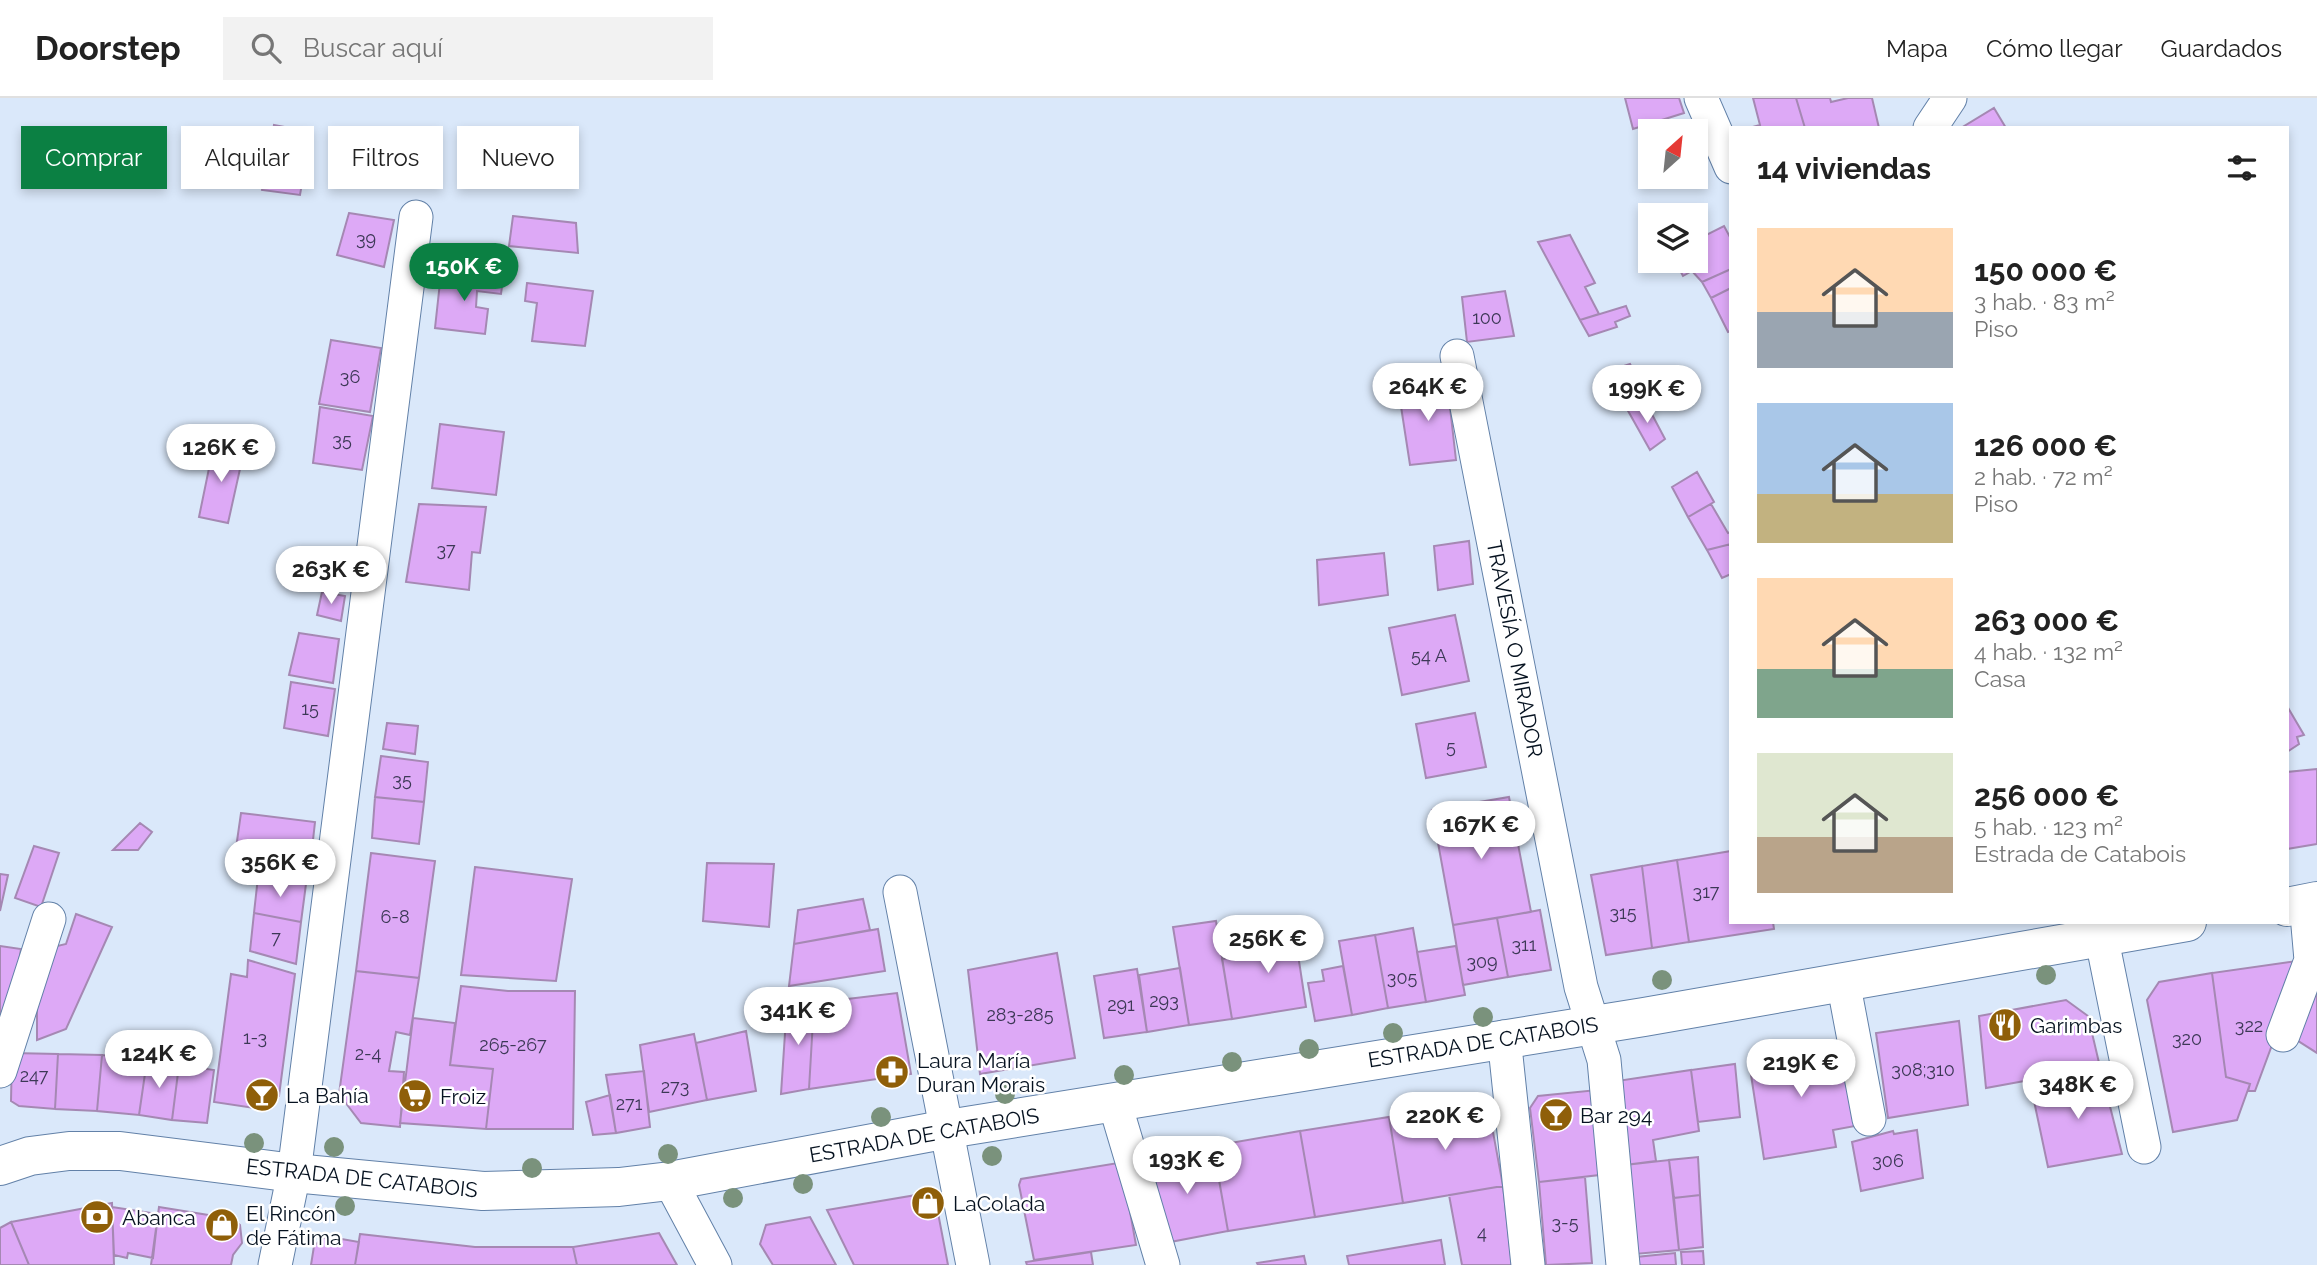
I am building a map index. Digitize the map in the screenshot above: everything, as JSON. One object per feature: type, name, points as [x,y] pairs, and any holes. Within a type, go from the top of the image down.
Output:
[{"type":"main road","name":"ESTRADA DE CATABOIS","points":[[0,1166],[30,1156],[69,1151],[120,1151],[294,1173],[483,1191],[619,1187],[670,1181],[948,1129],[1115,1104],[1843,981],[2107,930],[2167,924]]},
{"type":"street","points":[[1701,98],[1729,162]]},
{"type":"street","points":[[1931,126],[1950,98]]},
{"type":"street","points":[[275,1265],[294,1173],[416,217]]},
{"type":"street","name":"TRAVESÍA O MIRADOR","points":[[1457,356],[1581,988],[1604,1060],[1623,1265]]},
{"type":"street","points":[[900,892],[973,1265]]},
{"type":"street","points":[[2283,1035],[2311,960],[2303,904]]},
{"type":"street","points":[[0,1071],[49,919]]},
{"type":"street","points":[[2107,930],[2144,1147]]},
{"type":"street","points":[[1843,981],[1869,1119]]},
{"type":"street","points":[[1504,1037],[1528,1265]]},
{"type":"street","points":[[1115,1104],[1163,1265]]},
{"type":"street","points":[[670,1181],[715,1265]]},
{"type":"building","points":[[1625,98],[1679,98],[1684,113],[1665,119],[1638,119],[1638,127],[1633,129]]},
{"type":"building","points":[[1753,98],[1796,98],[1804,126],[1756,126],[1760,125]]},
{"type":"building","points":[[1796,98],[1830,98],[1831,102],[1848,98],[1872,98],[1879,126],[1804,126]]},
{"type":"building","points":[[1994,108],[2005,126],[1964,126]]},
{"type":"building","points":[[262,189],[301,189],[300,195]]},
{"type":"building","points":[[349,213],[394,220],[384,267],[337,255]]},
{"type":"building","points":[[513,216],[576,223],[578,253],[509,246]]},
{"type":"building","points":[[1724,226],[1729,235],[1729,270],[1702,282],[1694,273],[1708,273],[1708,234]]},
{"type":"building","points":[[1570,235],[1595,283],[1585,287],[1599,314],[1580,320],[1538,242]]},
{"type":"building","points":[[1729,270],[1729,289],[1711,298],[1702,282]]},
{"type":"building","points":[[441,273],[503,280],[501,294],[477,291],[476,307],[488,309],[485,334],[435,328]]},
{"type":"building","points":[[527,283],[593,291],[585,346],[532,341],[537,303],[525,301]]},
{"type":"building","points":[[1729,289],[1729,332],[1728,332],[1711,298]]},
{"type":"building","points":[[1505,291],[1514,336],[1467,342],[1462,297]]},
{"type":"building","points":[[1626,306],[1630,316],[1615,322],[1617,327],[1589,336],[1580,320]]},
{"type":"building","points":[[331,340],[381,348],[370,412],[319,404]]},
{"type":"building","points":[[1630,364],[1649,401],[1627,409],[1608,371]]},
{"type":"building","points":[[1447,381],[1456,460],[1410,465],[1398,387]]},
{"type":"building","points":[[1646,403],[1665,439],[1650,450],[1627,409]]},
{"type":"building","points":[[320,407],[373,416],[362,470],[313,463]]},
{"type":"building","points":[[440,424],[504,432],[496,495],[432,488]]},
{"type":"building","points":[[214,444],[244,451],[228,523],[199,517]]},
{"type":"building","points":[[1697,472],[1714,502],[1688,517],[1672,487]]},
{"type":"building","points":[[419,504],[486,507],[480,553],[472,552],[469,590],[406,582]]},
{"type":"building","points":[[1711,504],[1729,533],[1729,544],[1707,550],[1688,517]]},
{"type":"building","points":[[1469,541],[1473,584],[1438,590],[1434,546]]},
{"type":"building","points":[[1729,544],[1729,575],[1722,578],[1707,550]]},
{"type":"building","points":[[1384,553],[1388,595],[1319,605],[1317,560]]},
{"type":"building","points":[[322,592],[345,596],[341,621],[317,615]]},
{"type":"building","points":[[1455,615],[1469,681],[1402,695],[1389,628]]},
{"type":"building","points":[[299,633],[339,639],[333,683],[289,675]]},
{"type":"building","points":[[291,682],[335,689],[328,736],[284,728]]},
{"type":"building","points":[[2289,709],[2304,735],[2297,737],[2299,744],[2289,751]]},
{"type":"building","points":[[1475,713],[1486,767],[1426,778],[1416,724]]},
{"type":"building","points":[[387,723],[418,726],[415,754],[383,749]]},
{"type":"building","points":[[381,756],[428,762],[424,802],[375,797]]},
{"type":"building","points":[[2317,769],[2317,844],[2289,849],[2289,772]]},
{"type":"building","points":[[375,797],[424,802],[419,844],[372,838]]},
{"type":"building","points":[[1509,797],[1531,912],[1453,925],[1432,810]]},
{"type":"building","points":[[241,813],[315,822],[311,858],[236,848]]},
{"type":"building","points":[[140,823],[152,832],[138,850],[113,850]]},
{"type":"building","points":[[34,846],[59,853],[41,907],[15,898]]},
{"type":"building","points":[[1729,851],[1729,924],[1773,924],[1774,929],[1689,942],[1677,860]]},
{"type":"building","points":[[371,853],[435,861],[419,978],[356,971]]},
{"type":"building","points":[[1677,860],[1689,942],[1652,948],[1642,866]]},
{"type":"building","points":[[707,863],[774,864],[769,927],[703,921]]},
{"type":"building","points":[[1642,866],[1652,948],[1606,955],[1591,875]]},
{"type":"building","points":[[475,867],[572,879],[556,981],[461,975]]},
{"type":"building","points":[[0,874],[8,875],[0,911]]},
{"type":"building","points":[[258,877],[306,884],[301,922],[254,913]]},
{"type":"building","points":[[863,899],[870,930],[794,944],[798,910]]},
{"type":"building","points":[[1540,910],[1551,970],[1508,977],[1497,918]]},
{"type":"building","points":[[254,913],[301,922],[296,964],[250,951]]},
{"type":"building","points":[[76,914],[112,927],[66,1029],[37,1040],[37,984],[53,947],[66,944]]},
{"type":"building","points":[[1497,918],[1508,977],[1463,985],[1453,925]]},
{"type":"building","points":[[1216,921],[1232,1019],[1189,1025],[1173,927]]},
{"type":"building","points":[[1304,924],[1307,947],[1297,948],[1306,1007],[1232,1019],[1222,959],[1259,954],[1256,931]]},
{"type":"building","points":[[1413,928],[1426,1002],[1388,1008],[1375,935]]},
{"type":"building","points":[[878,929],[885,971],[789,986],[794,944]]},
{"type":"building","points":[[1375,935],[1388,1008],[1352,1015],[1339,941]]},
{"type":"building","points":[[0,946],[21,949],[9,1025],[0,1024]]},
{"type":"building","points":[[1456,946],[1465,995],[1426,1002],[1417,952]]},
{"type":"building","points":[[1057,953],[1075,1058],[980,1074],[968,970]]},
{"type":"building","points":[[248,960],[295,974],[279,1096],[261,1109],[214,1102],[231,974],[247,977]]},
{"type":"building","points":[[2297,961],[2299,972],[2255,1091],[2248,1091],[2250,1084],[2226,1077],[2212,973]]},
{"type":"building","points":[[1343,966],[1352,1015],[1315,1021],[1308,983],[1324,981],[1322,970]]},
{"type":"building","points":[[2317,967],[2317,1053],[2292,1037]]},
{"type":"building","points":[[1180,968],[1189,1025],[1147,1032],[1139,975]]},
{"type":"building","points":[[1137,969],[1147,1032],[1104,1038],[1094,976]]},
{"type":"building","points":[[356,971],[419,978],[410,1035],[396,1032],[389,1071],[404,1072],[400,1127],[361,1123],[339,1094]]},
{"type":"building","points":[[2212,973],[2226,1077],[2250,1084],[2237,1120],[2173,1132],[2147,1000],[2159,982]]},
{"type":"building","points":[[461,986],[508,991],[575,991],[573,1129],[486,1129],[493,1069],[450,1065]]},
{"type":"building","points":[[897,993],[911,1074],[809,1089],[814,1003]]},
{"type":"building","points":[[2066,1000],[2088,1016],[2100,1067],[1986,1088],[1979,1016]]},
{"type":"building","points":[[787,1003],[814,1003],[809,1089],[781,1094]]},
{"type":"building","points":[[413,1018],[455,1023],[450,1065],[493,1069],[486,1129],[400,1123]]},
{"type":"building","points":[[1959,1021],[1968,1105],[1888,1118],[1876,1033]]},
{"type":"building","points":[[746,1031],[756,1091],[707,1100],[696,1043]]},
{"type":"building","points":[[694,1034],[707,1100],[649,1112],[640,1045]]},
{"type":"building","points":[[1839,1042],[1855,1126],[1833,1130],[1836,1147],[1764,1159],[1749,1062],[1751,1056]]},
{"type":"building","points":[[12,1053],[58,1054],[55,1109],[19,1106],[11,1101]]},
{"type":"building","points":[[58,1054],[102,1055],[97,1111],[55,1109]]},
{"type":"building","points":[[102,1055],[147,1060],[139,1115],[97,1111]]},
{"type":"building","points":[[147,1060],[179,1065],[172,1120],[139,1115]]},
{"type":"building","points":[[1735,1064],[1740,1117],[1698,1122],[1691,1070]]},
{"type":"building","points":[[179,1065],[214,1070],[207,1123],[172,1120]]},
{"type":"building","points":[[2100,1067],[2122,1154],[2048,1167],[2034,1101],[2066,1095],[2061,1076]]},
{"type":"building","points":[[1691,1070],[1699,1131],[1653,1140],[1656,1161],[1625,1165],[1617,1081]]},
{"type":"building","points":[[644,1071],[650,1127],[616,1133],[606,1075]]},
{"type":"building","points":[[1597,1090],[1608,1174],[1539,1182],[1530,1108],[1538,1096]]},
{"type":"building","points":[[610,1095],[616,1133],[593,1135],[586,1102]]},
{"type":"building","points":[[1484,1102],[1488,1105],[1503,1186],[1403,1203],[1389,1117]]},
{"type":"building","points":[[1389,1117],[1403,1203],[1315,1217],[1300,1131]]},
{"type":"building","points":[[1917,1130],[1923,1178],[1861,1191],[1852,1142],[1893,1131],[1894,1134]]},
{"type":"building","points":[[1300,1131],[1315,1217],[1228,1231],[1213,1146]]},
{"type":"building","points":[[1214,1151],[1228,1231],[1165,1243],[1141,1162]]},
{"type":"building","points":[[1698,1157],[1700,1195],[1674,1198],[1669,1160]]},
{"type":"building","points":[[1669,1160],[1679,1250],[1635,1254],[1625,1165]]},
{"type":"building","points":[[1118,1163],[1122,1167],[1136,1245],[1034,1260],[1019,1185],[1021,1179]]},
{"type":"building","points":[[1585,1177],[1592,1263],[1546,1265],[1539,1182]]},
{"type":"building","points":[[1503,1186],[1512,1265],[1462,1265],[1449,1195]]},
{"type":"building","points":[[934,1192],[948,1265],[854,1265],[827,1210]]},
{"type":"building","points":[[1700,1195],[1703,1247],[1679,1250],[1674,1198]]},
{"type":"building","points":[[112,1203],[114,1265],[29,1265],[11,1222]]},
{"type":"building","points":[[112,1207],[158,1214],[153,1258],[128,1253],[127,1258],[114,1255]]},
{"type":"building","points":[[159,1207],[233,1219],[240,1225],[242,1243],[233,1255],[231,1265],[151,1265]]},
{"type":"building","points":[[810,1217],[836,1265],[773,1265],[760,1244],[766,1225]]},
{"type":"building","points":[[11,1222],[29,1265],[0,1265],[0,1228]]},
{"type":"building","points":[[659,1233],[677,1265],[577,1265],[573,1247]]},
{"type":"building","points":[[360,1234],[475,1247],[573,1247],[577,1265],[355,1265]]},
{"type":"building","points":[[323,1238],[359,1242],[355,1265],[311,1265],[314,1246]]},
{"type":"building","points":[[1441,1240],[1445,1265],[1349,1265],[1347,1256]]},
{"type":"building","points":[[1703,1251],[1704,1265],[1682,1265],[1681,1252]]},
{"type":"building","points":[[1091,1252],[1093,1265],[1027,1265],[1026,1262]]},
{"type":"building","points":[[1675,1253],[1676,1265],[1637,1265],[1636,1257]]},
{"type":"building","points":[[1304,1256],[1306,1265],[1257,1263]]},
{"type":"place","name":"Garimbas","points":[[2005,1025]]},
{"type":"place","name":"Laura María Duran Morais","points":[[892,1072]]},
{"type":"place","name":"La Bahía","points":[[262,1095]]},
{"type":"place","name":"Froiz","points":[[415,1096]]},
{"type":"place","name":"Bar 294","points":[[1556,1115]]},
{"type":"place","name":"LaColada","points":[[928,1203]]},
{"type":"place","name":"Abanca","points":[[97,1217]]},
{"type":"place","name":"El Rincón de Fátima","points":[[222,1225]]}]
